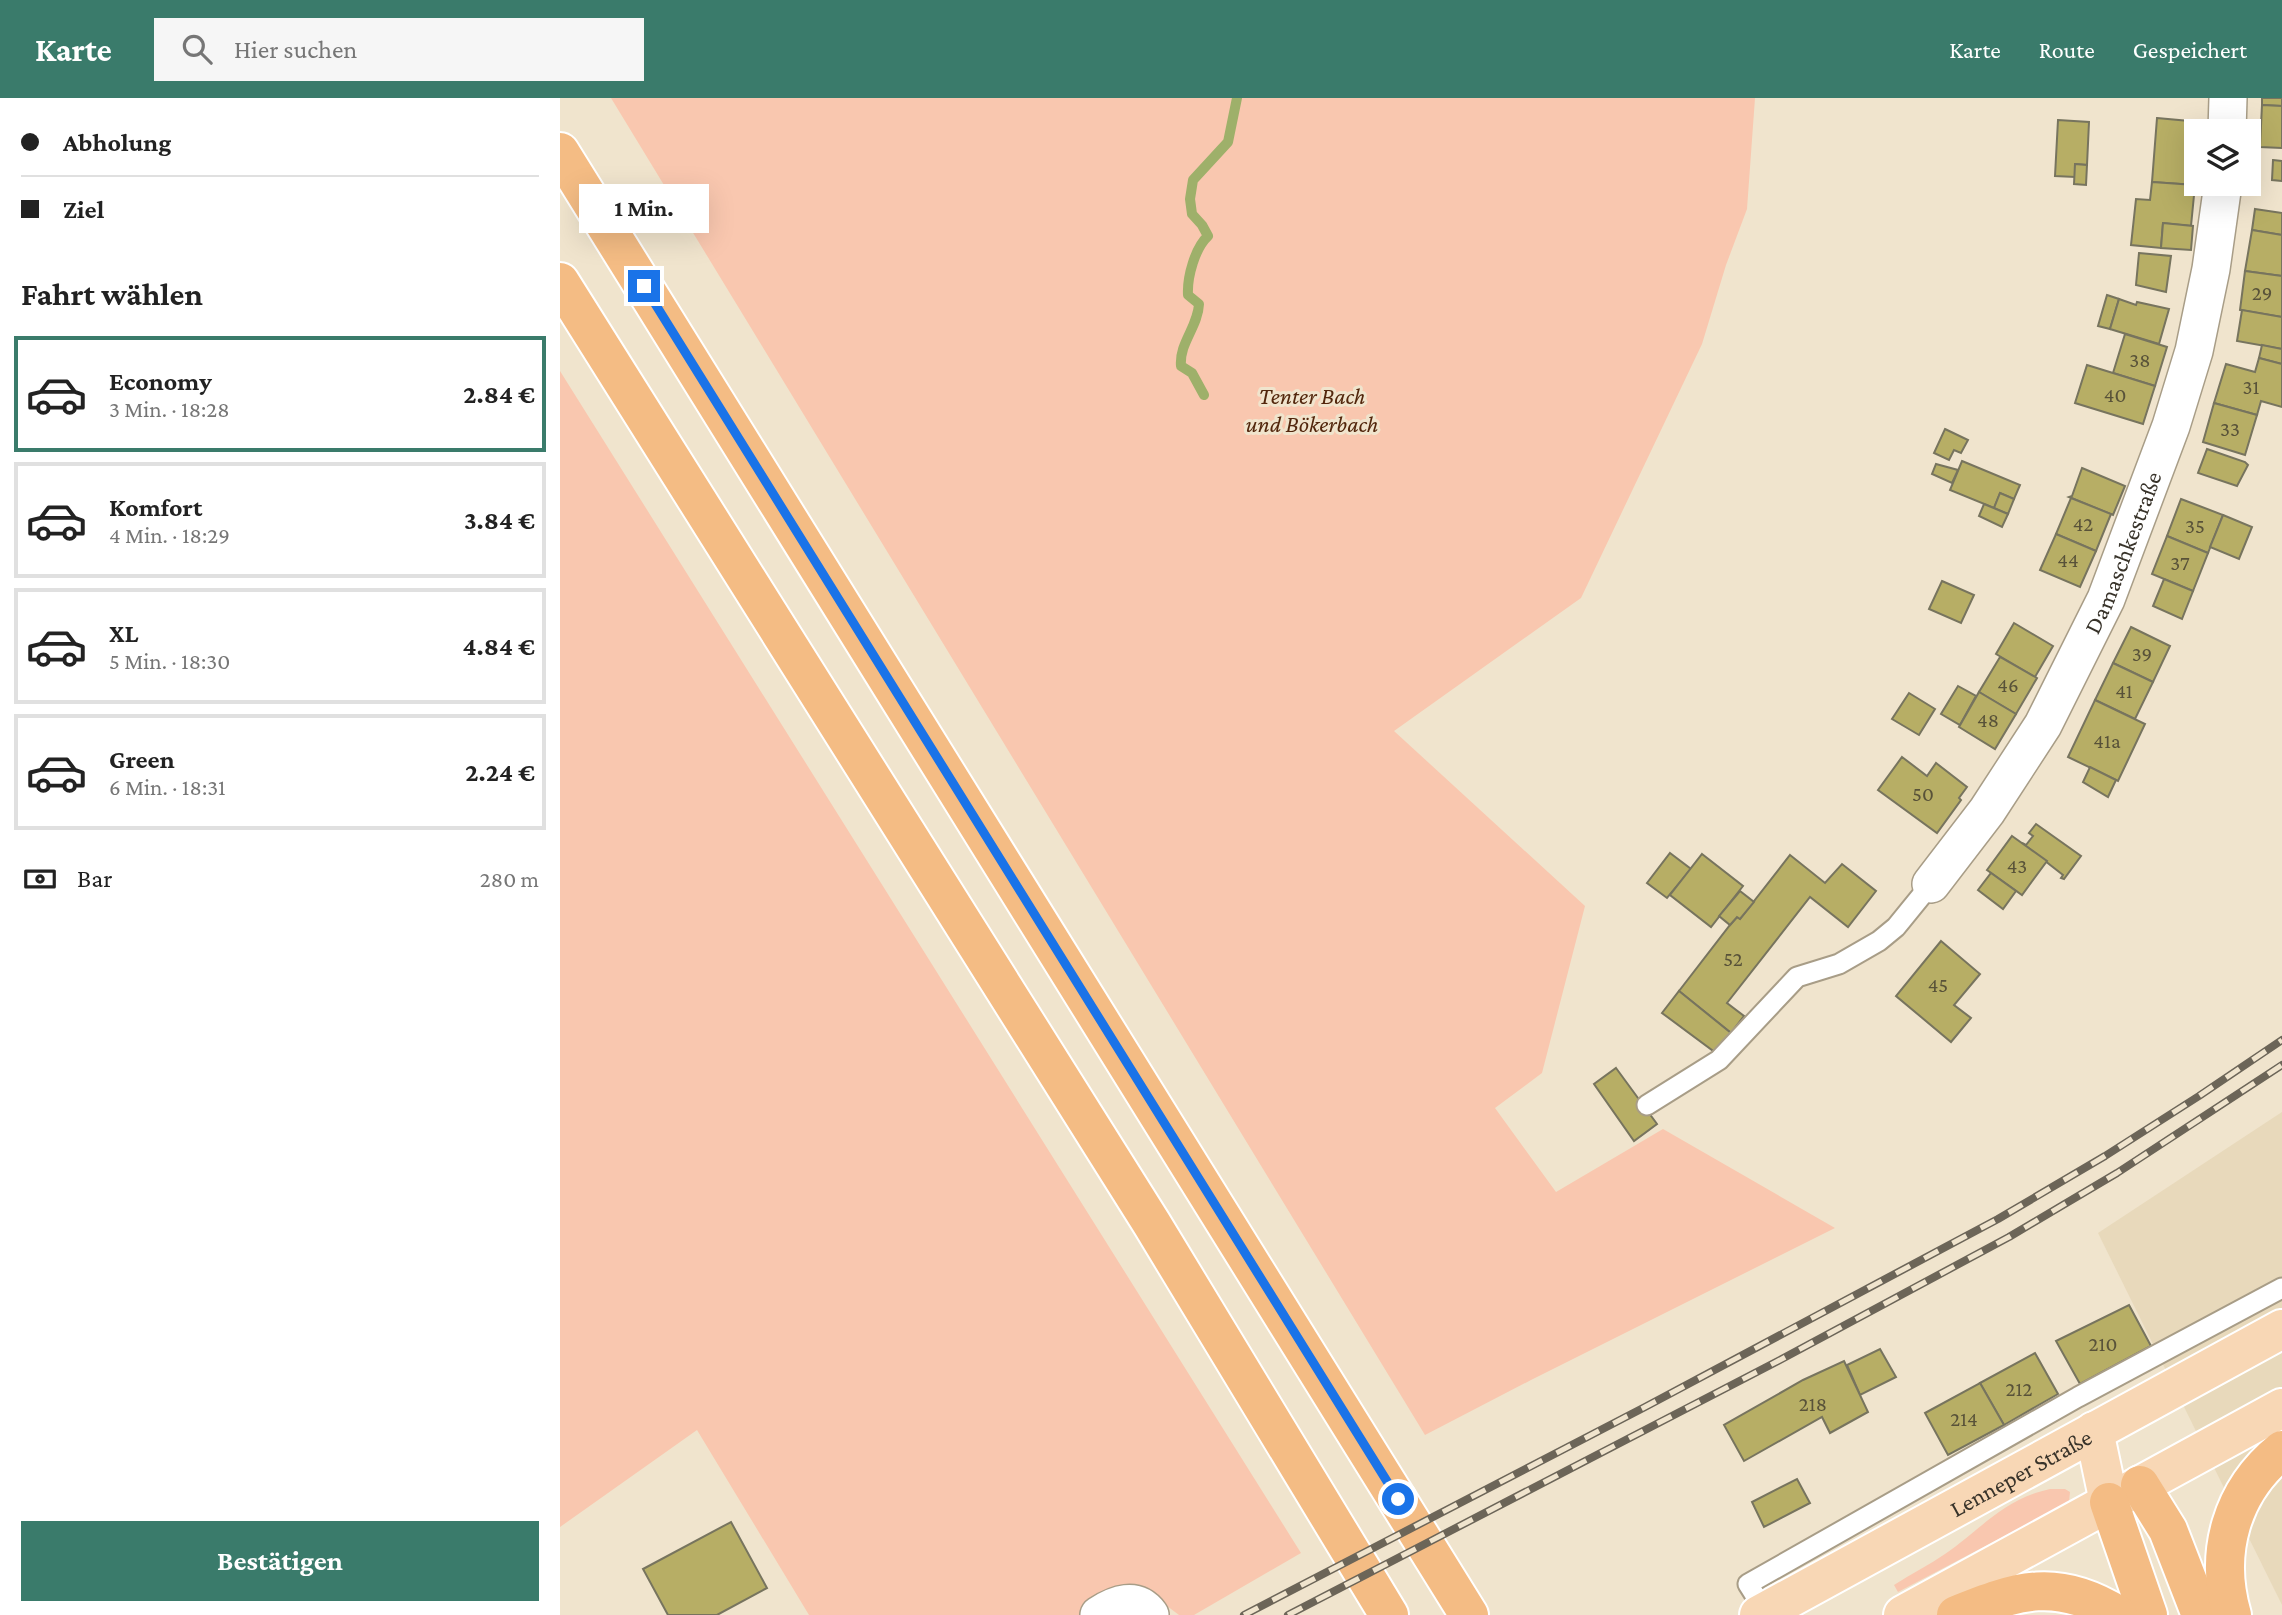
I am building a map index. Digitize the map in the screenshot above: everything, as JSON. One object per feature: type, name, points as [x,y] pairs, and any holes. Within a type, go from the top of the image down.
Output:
[{"type":"highway","points":[[560,152],[1469,1615]]},
{"type":"highway","points":[[560,282],[1152,1224],[1389,1615]]},
{"type":"highway","points":[[2232,1615],[2224,1566],[2226,1538],[2232,1515],[2250,1482],[2268,1461],[2282,1450]]},
{"type":"highway","points":[[2124,1494],[2148,1615]]},
{"type":"highway","points":[[2124,1494],[2168,1531],[2201,1615]]},
{"type":"highway","points":[[1956,1615],[2014,1593],[2048,1591],[2094,1601],[2118,1615]]},
{"type":"main road","name":"Lenneper Straße","points":[[1762,1613],[2282,1329]]},
{"type":"main road","points":[[1903,1615],[2282,1408]]},
{"type":"main road","points":[[2094,1431],[2124,1494]]},
{"type":"street","points":[[2227,119],[2228,98]]},
{"type":"street","name":"Damaschkestraße","points":[[1931,884],[1987,811],[2043,725],[2106,599],[2171,426],[2194,351],[2211,269],[2221,196]]},
{"type":"street","points":[[1099,1615],[1119,1605],[1130,1603],[1140,1605],[1150,1615]]},
{"type":"lane","points":[[1647,1105],[1719,1060],[1797,977],[1839,964],[1896,928],[1931,884]]},
{"type":"lane","points":[[1762,1613],[1748,1584],[2078,1397],[2282,1288]]},
{"type":"shaded area","points":[[2282,1112],[2282,1605],[2098,1233]]},
{"type":"green space","name":"Tenter Bach und Bökerbach","points":[[611,98],[1755,98],[1747,209],[1726,265],[1702,344],[1581,598],[1394,731],[1585,906],[1542,1073],[1495,1108],[1556,1192],[1663,1129],[1835,1228],[1425,1435]]},
{"type":"green space","points":[[560,371],[1301,1553],[1194,1615],[1179,1615],[1139,1585],[1090,1615],[809,1615],[697,1430],[560,1527]]},
{"type":"green space","points":[[2050,1489],[2065,1489],[2070,1492],[2069,1502],[1898,1592],[1894,1585],[1945,1554],[1994,1516],[2019,1500]]},
{"type":"building","points":[[2262,98],[2282,98],[2282,106],[2262,105]]},
{"type":"building","points":[[2262,105],[2282,106],[2282,148],[2261,147]]},
{"type":"building","points":[[2157,118],[2184,121],[2184,184],[2152,182]]},
{"type":"building","points":[[2058,120],[2089,122],[2087,165],[2075,164],[2075,177],[2055,176]]},
{"type":"building","points":[[2273,160],[2282,161],[2282,181],[2272,180]]},
{"type":"building","points":[[2075,164],[2087,165],[2086,185],[2074,184]]},
{"type":"building","points":[[2152,182],[2184,184],[2184,196],[2194,196],[2191,226],[2163,223],[2161,248],[2131,245],[2136,199],[2150,200]]},
{"type":"building","points":[[2255,209],[2282,213],[2282,235],[2252,230]]},
{"type":"building","points":[[2163,223],[2193,226],[2191,250],[2161,248]]},
{"type":"building","points":[[2252,230],[2282,235],[2282,276],[2245,271]]},
{"type":"building","points":[[2139,253],[2171,256],[2166,292],[2136,285]]},
{"type":"building","points":[[2245,271],[2282,276],[2282,317],[2240,310]]},
{"type":"building","points":[[2107,295],[2119,299],[2110,329],[2098,326]]},
{"type":"building","points":[[2119,299],[2136,305],[2137,302],[2169,309],[2159,344],[2110,329]]},
{"type":"building","points":[[2242,310],[2282,317],[2282,349],[2237,341]]},
{"type":"building","points":[[2125,334],[2167,347],[2155,386],[2113,373]]},
{"type":"building","points":[[2262,345],[2282,349],[2282,364],[2259,358]]},
{"type":"building","points":[[2259,358],[2282,364],[2282,407],[2261,401],[2257,415],[2214,403],[2226,364],[2255,372]]},
{"type":"building","points":[[2087,365],[2155,386],[2143,424],[2075,403]]},
{"type":"building","points":[[2214,403],[2257,415],[2245,455],[2203,442]]},
{"type":"building","points":[[1945,429],[1968,440],[1961,453],[1954,450],[1949,460],[1934,453]]},
{"type":"building","points":[[2207,449],[2248,465],[2237,486],[2198,473]]},
{"type":"building","points":[[1962,461],[2020,485],[2014,499],[2000,493],[1994,508],[1950,490]]},
{"type":"building","points":[[1936,464],[1958,470],[1952,483],[1932,474]]},
{"type":"building","points":[[2082,468],[2125,486],[2113,515],[2069,497],[2072,496]]},
{"type":"building","points":[[2000,493],[2014,499],[2008,514],[1994,508]]},
{"type":"building","points":[[2071,498],[2111,514],[2096,551],[2056,534]]},
{"type":"building","points":[[2181,499],[2223,515],[2208,553],[2167,536]]},
{"type":"building","points":[[1984,504],[2008,514],[2002,527],[1979,516]]},
{"type":"building","points":[[2223,515],[2252,527],[2239,559],[2210,547]]},
{"type":"building","points":[[2056,534],[2096,551],[2080,587],[2040,570]]},
{"type":"building","points":[[2167,536],[2208,553],[2193,591],[2152,574]]},
{"type":"building","points":[[2164,579],[2193,591],[2182,619],[2153,606]]},
{"type":"building","points":[[1942,581],[1974,595],[1961,623],[1929,609]]},
{"type":"building","points":[[2014,623],[2053,646],[2035,677],[1996,654]]},
{"type":"building","points":[[2131,627],[2170,646],[2153,682],[2113,663]]},
{"type":"building","points":[[2000,657],[2037,678],[2016,714],[1979,692]]},
{"type":"building","points":[[2113,663],[2153,682],[2135,719],[2095,700]]},
{"type":"building","points":[[1958,686],[1976,696],[1960,725],[1941,714]]},
{"type":"building","points":[[1979,692],[2016,714],[1995,749],[1959,727]]},
{"type":"building","points":[[1909,693],[1935,709],[1919,735],[1892,719]]},
{"type":"building","points":[[2095,700],[2145,724],[2118,781],[2068,757]]},
{"type":"building","points":[[1902,757],[1927,776],[1936,763],[1967,787],[1937,833],[1878,790]]},
{"type":"building","points":[[2090,767],[2116,780],[2108,797],[2083,782]]},
{"type":"building","points":[[2036,824],[2081,856],[2064,879],[2061,878],[2063,875],[2022,843],[2026,845],[2033,836],[2029,833]]},
{"type":"building","points":[[2012,836],[2047,861],[2022,895],[1987,870]]},
{"type":"building","points":[[1670,853],[1691,869],[1667,898],[1647,883]]},
{"type":"building","points":[[1702,854],[1743,886],[1711,927],[1670,895]]},
{"type":"building","points":[[1790,855],[1825,883],[1842,864],[1876,891],[1848,927],[1810,897],[1727,1003],[1744,1016],[1731,1033],[1679,991],[1730,925],[1737,917],[1740,919]]},
{"type":"building","points":[[1991,873],[2016,891],[2003,909],[1978,890]]},
{"type":"building","points":[[1740,891],[1754,902],[1740,919],[1737,917],[1730,925],[1719,916]]},
{"type":"building","points":[[1941,941],[1980,974],[1954,1005],[1971,1018],[1951,1042],[1896,996]]},
{"type":"building","points":[[1679,991],[1731,1033],[1716,1053],[1662,1013]]},
{"type":"building","points":[[1616,1068],[1657,1124],[1634,1141],[1594,1084]]},
{"type":"building","points":[[2129,1305],[2151,1346],[2080,1384],[2056,1341]]},
{"type":"building","points":[[1880,1349],[1896,1377],[1860,1395],[1847,1365]]},
{"type":"building","points":[[2035,1353],[2058,1394],[2004,1425],[1980,1383]]},
{"type":"building","points":[[1844,1361],[1868,1412],[1830,1433],[1822,1417],[1744,1461],[1724,1425],[1803,1380]]},
{"type":"building","points":[[1980,1383],[2004,1425],[1948,1455],[1925,1413]]},
{"type":"building","points":[[1797,1479],[1810,1503],[1764,1527],[1752,1502]]},
{"type":"building","points":[[731,1522],[767,1588],[717,1615],[668,1615],[643,1569]]},
{"type":"waterway","points":[[1204,395],[1192,373],[1181,366],[1183,350],[1199,304],[1188,295],[1190,272],[1199,248],[1208,236],[1192,214],[1190,199],[1193,180],[1228,142],[1237,98]]},
{"type":"railway","points":[[1244,1615],[1645,1407],[1998,1219],[2105,1156],[2282,1040]]},
{"type":"railway","points":[[1288,1615],[1778,1361],[2009,1237],[2117,1173],[2282,1065]]},
{"type":"route","points":[[644,286],[1398,1499]]}]
